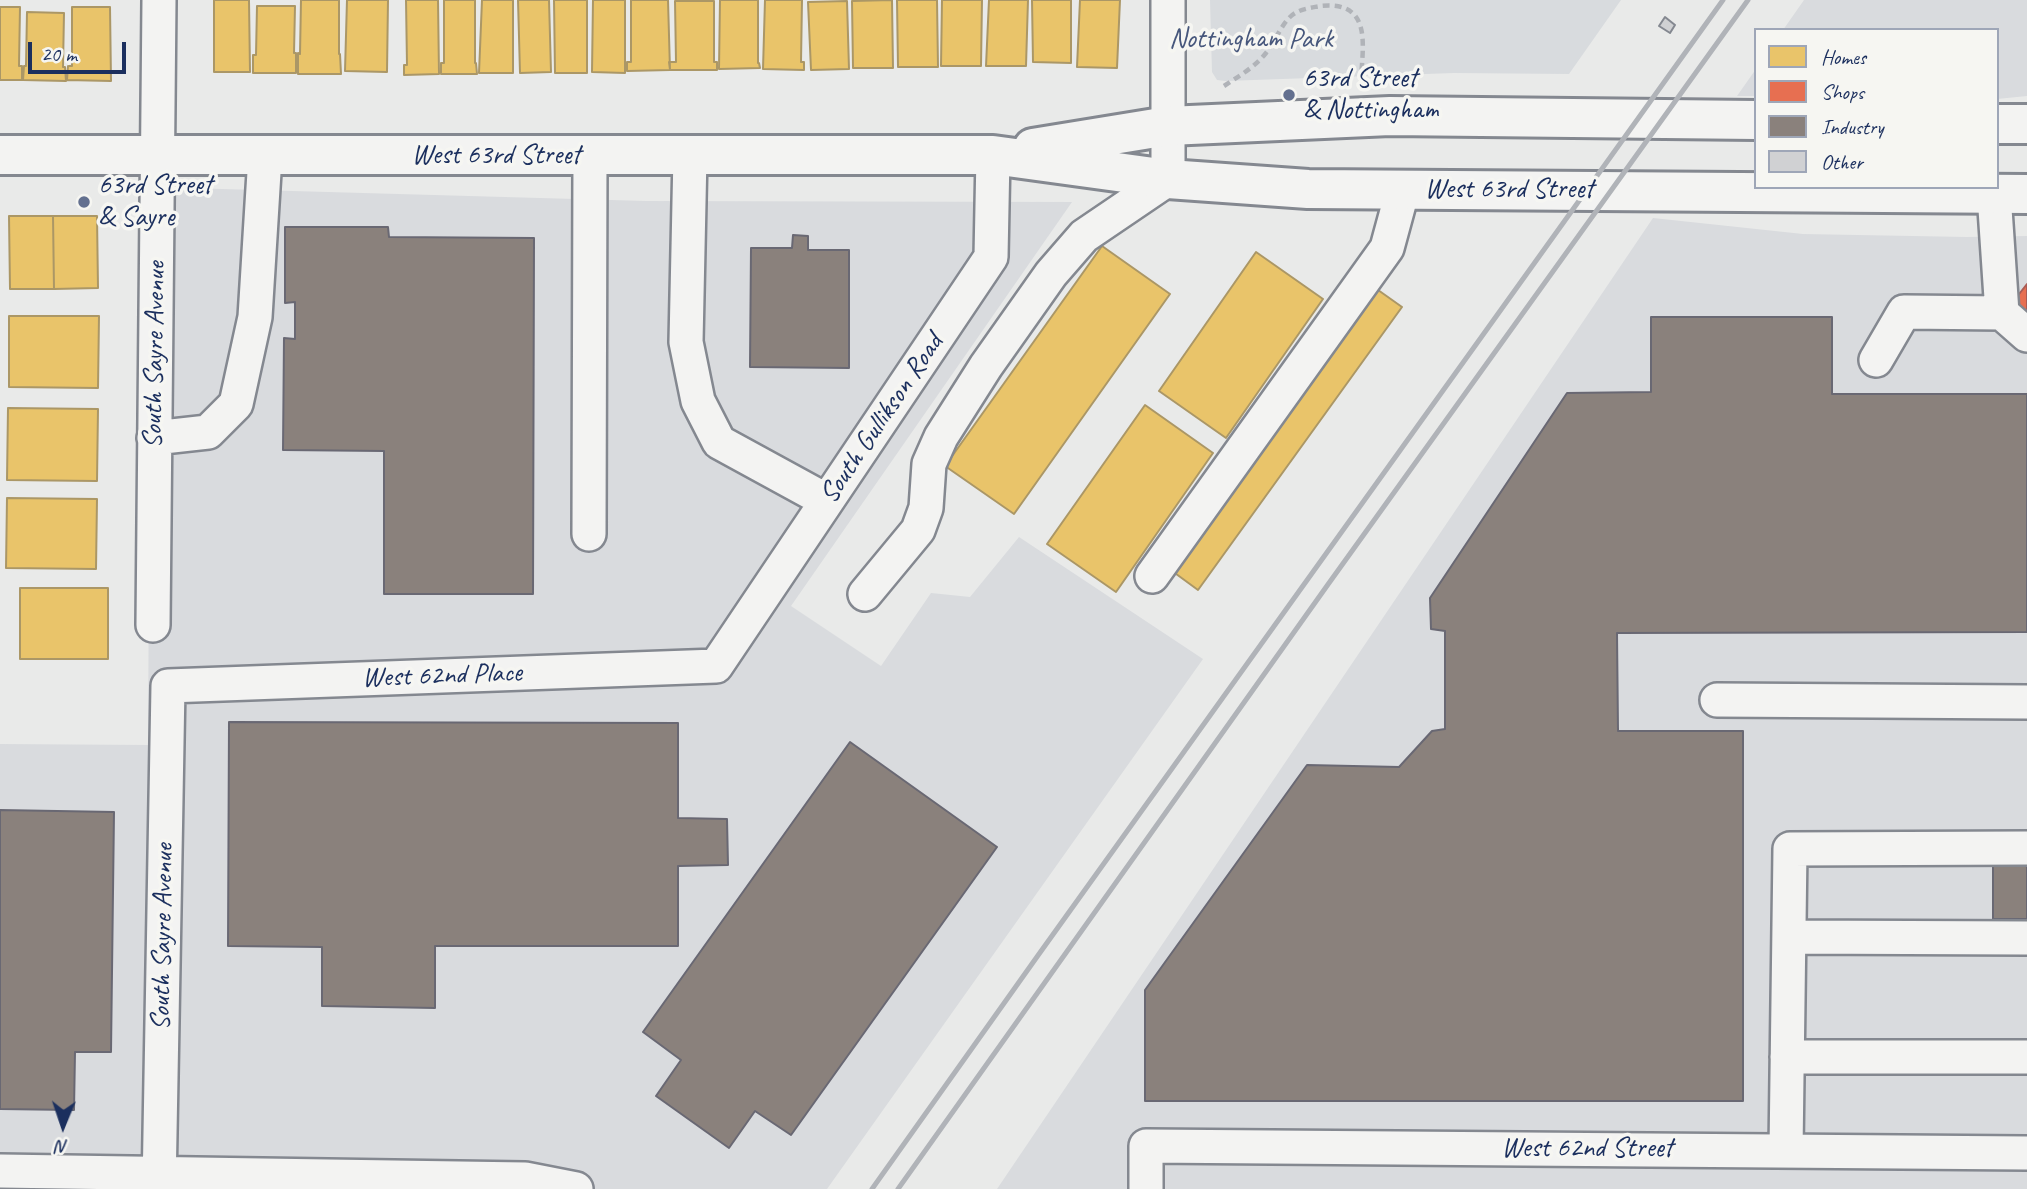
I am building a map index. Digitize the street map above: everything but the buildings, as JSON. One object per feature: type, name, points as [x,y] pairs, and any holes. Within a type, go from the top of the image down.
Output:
[{"type":"main road","name":"West 63rd Street","points":[[993,155],[1168,126],[1390,116],[1754,120]]},
{"type":"main road","points":[[1999,124],[2027,124]]},
{"type":"main road","name":"West 63rd Street","points":[[0,155],[993,155],[1168,178],[1308,189],[2010,194]]},
{"type":"street","name":"South Sayre Avenue","points":[[153,625],[159,0]]},
{"type":"street","points":[[866,594],[918,530],[926,508],[929,464],[941,437],[986,366],[1051,274],[1084,236],[1168,178],[1168,0]]},
{"type":"street","points":[[690,155],[686,342],[698,401],[719,442],[827,501]]},
{"type":"street","name":"South Gullikson Road","points":[[716,666],[991,257],[993,155]]},
{"type":"street","points":[[154,439],[208,432],[236,404],[256,317],[265,156]]},
{"type":"street","points":[[589,534],[590,156]]},
{"type":"street","points":[[1152,576],[1387,248],[1403,189]]},
{"type":"street","points":[[2002,313],[2010,194]]},
{"type":"street","points":[[1876,360],[1904,312],[2002,313],[2027,335]]},
{"type":"street","name":"West 62nd Place","points":[[168,686],[716,666]]},
{"type":"street","name":"South Sayre Avenue","points":[[160,1181],[168,686]]},
{"type":"street","points":[[1717,700],[2027,702]]},
{"type":"street","points":[[1786,1151],[1790,849],[2027,848]]},
{"type":"street","points":[[1789,937],[2027,938]]},
{"type":"street","points":[[1787,1058],[2027,1057]]},
{"type":"street","name":"West 62nd Street","points":[[1146,1189],[1146,1146],[2027,1153]]},
{"type":"street","points":[[0,1171],[160,1181],[525,1179],[576,1189]]},
{"type":"path","points":[[1220,89],[1267,52],[1291,16],[1298,11],[1328,4],[1350,7],[1362,23],[1362,81]]},
{"type":"shaded area","points":[[1804,0],[2027,0],[2027,96],[1999,99],[1999,28],[1784,28]]},
{"type":"shaded area","points":[[1754,72],[1754,96],[1737,96]]},
{"type":"shaded area","points":[[151,187],[646,201],[1072,202],[791,606],[881,666],[931,593],[970,597],[1019,537],[1203,659],[827,1189],[0,1189],[0,744],[148,745]]},
{"type":"shaded area","points":[[1653,218],[1803,234],[2027,236],[2027,1189],[997,1189]]},
{"type":"green space","name":"Nottingham Park","points":[[1210,0],[1621,0],[1569,74],[1454,73],[1225,81],[1217,80],[1212,72]]},
{"type":"railway","points":[[872,1189],[1723,0]]},
{"type":"railway","points":[[898,1189],[1748,0]]},
{"type":"place","name":"63rd Street & Nottingham","points":[[1289,95]]},
{"type":"place","name":"63rd Street & Sayre","points":[[84,202]]}]
